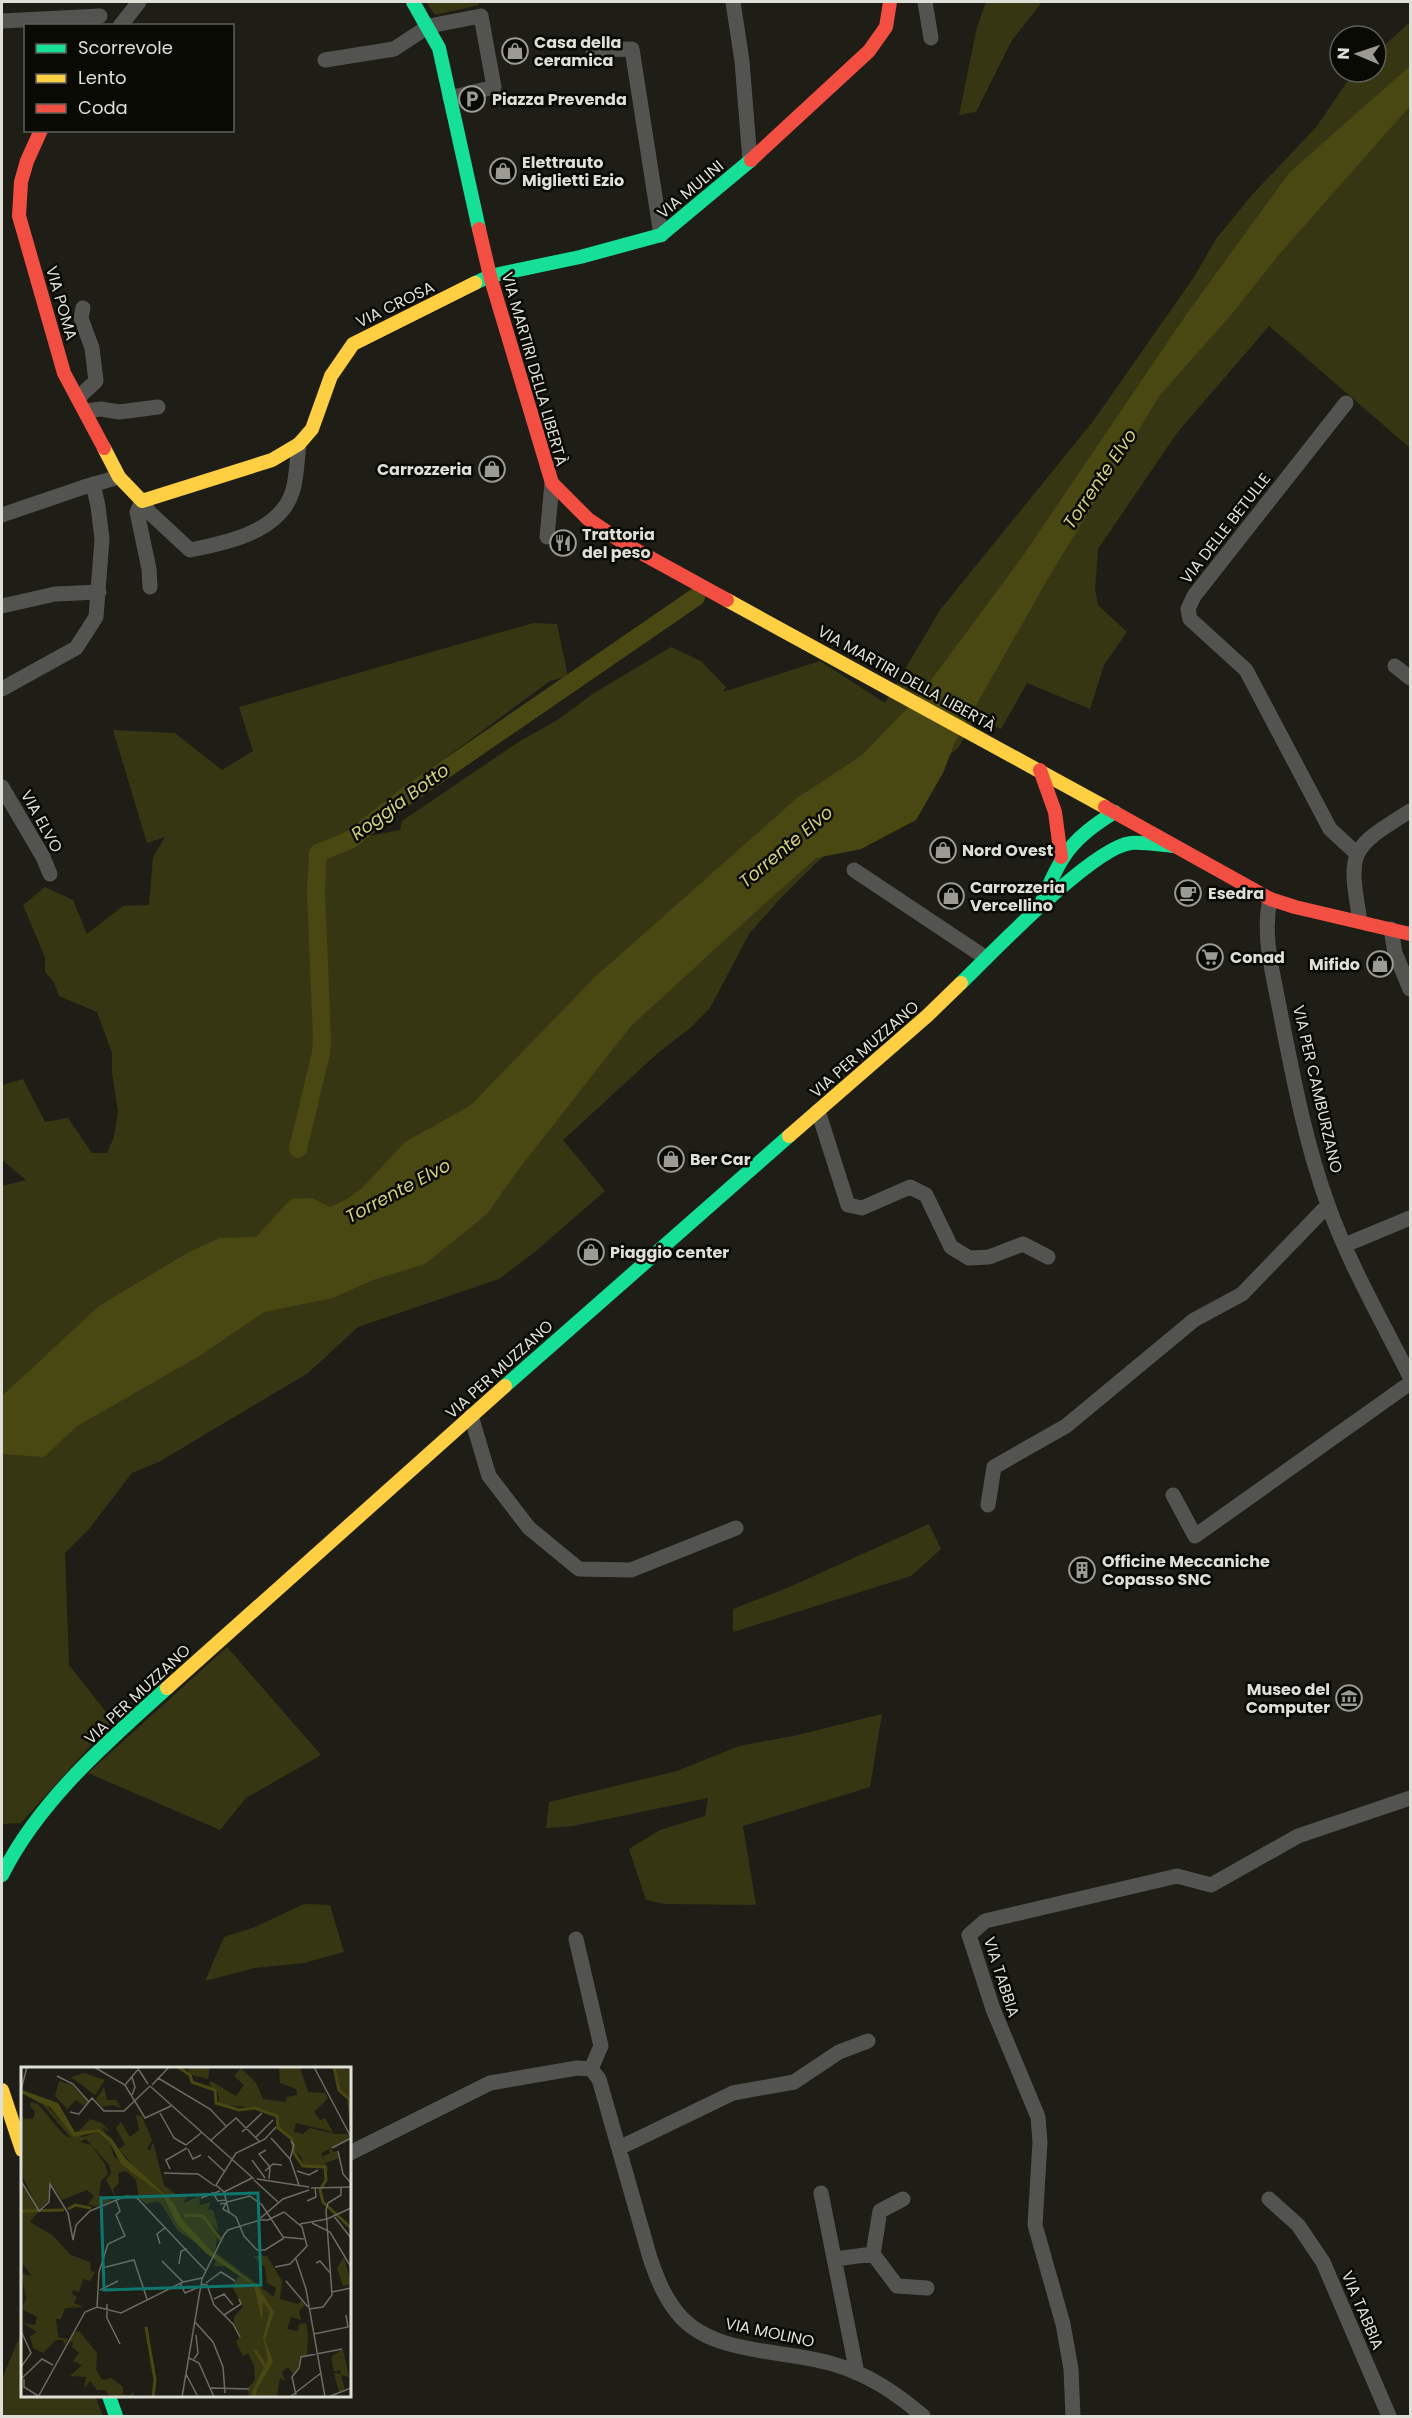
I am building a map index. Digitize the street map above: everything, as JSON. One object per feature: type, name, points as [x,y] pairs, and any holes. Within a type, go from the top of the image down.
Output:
[{"type":"street","points":[[122,24],[139,2]]},
{"type":"street","name":"VIA MARTIRI DELLA LIBERTÀ","points":[[413,2],[429,26],[439,48],[490,276],[552,483],[588,519],[625,544],[724,600],[767,621],[1040,770]]},
{"type":"street","points":[[733,2],[742,61],[750,161]]},
{"type":"street","name":"VIA MULINI","points":[[490,276],[579,257],[661,235],[750,161],[869,51],[886,27],[890,2]]},
{"type":"street","points":[[925,2],[931,38]]},
{"type":"street","points":[[2,21],[100,16]]},
{"type":"street","points":[[325,60],[396,55],[429,26],[481,16],[494,87],[450,98]]},
{"type":"street","points":[[593,50],[632,49],[661,235]]},
{"type":"street","name":"VIA POMA","points":[[40,132],[26,161],[19,185],[19,216],[64,373],[119,477]]},
{"type":"street","name":"VIA CROSA","points":[[142,501],[272,460],[299,444],[312,429],[330,376],[353,344],[490,276]]},
{"type":"street","points":[[83,308],[81,318],[92,348],[96,381],[82,405],[119,412],[158,407]]},
{"type":"street","name":"VIA DELLE BETULLE","points":[[1346,403],[1194,596],[1188,609],[1190,619],[1246,670],[1330,829],[1356,853]]},
{"type":"street","name":"VIA CROSA","points":[[119,477],[142,501],[149,512],[190,550],[230,542],[262,527],[281,512],[292,492],[299,444]]},
{"type":"street","points":[[2,515],[119,477]]},
{"type":"street","points":[[547,537],[552,483]]},
{"type":"street","points":[[2,689],[76,648],[96,617],[102,539],[93,484]]},
{"type":"street","points":[[142,501],[137,512],[149,569],[150,587]]},
{"type":"street","points":[[2,606],[55,594],[99,592]]},
{"type":"street","points":[[1395,666],[1410,678]]},
{"type":"street","points":[[1040,770],[1270,898],[1295,907],[1410,934]]},
{"type":"street","name":"VIA PER MUZZANO","points":[[1040,770],[1053,801],[1060,836],[1061,857]]},
{"type":"street","name":"VIA ELVO","points":[[2,787],[43,857],[50,874]]},
{"type":"street","points":[[1360,921],[1354,884],[1356,853],[1366,841],[1410,811]]},
{"type":"street","points":[[1103,854],[1115,812]]},
{"type":"street","name":"VIA PER MUZZANO","points":[[1040,907],[1061,857],[1077,836],[1115,812]]},
{"type":"street","name":"VIA PER MUZZANO","points":[[2,1875],[12,1855],[44,1810],[117,1732],[471,1416],[927,1016],[1040,907],[1103,854],[1130,843],[1173,846]]},
{"type":"street","points":[[854,870],[986,957]]},
{"type":"street","name":"VIA PER CAMBURZANO","points":[[1270,898],[1265,919],[1266,930],[1289,1055],[1309,1145],[1328,1205],[1345,1245],[1410,1377]]},
{"type":"street","points":[[1391,929],[1395,953],[1410,989]]},
{"type":"street","points":[[818,1111],[848,1205],[862,1208],[910,1187],[926,1195],[951,1246],[969,1258],[989,1257],[1023,1244],[1047,1257]]},
{"type":"street","points":[[988,1505],[994,1467],[1066,1426],[1194,1320],[1242,1294],[1328,1205]]},
{"type":"street","points":[[1345,1245],[1410,1218]]},
{"type":"street","points":[[1173,1495],[1195,1536],[1410,1383]]},
{"type":"street","points":[[471,1416],[489,1476],[529,1528],[579,1569],[631,1570],[736,1528]]},
{"type":"street","name":"VIA TABBIA","points":[[1073,2416],[1071,2370],[1065,2335],[1035,2225],[1040,2142],[1038,2117],[993,2009],[969,1935],[985,1922],[1178,1876],[1211,1885],[1298,1836],[1410,1798]]},
{"type":"street","points":[[351,2152],[490,2083],[557,2071],[591,2069],[601,2046],[576,1939]]},
{"type":"street","points":[[619,2148],[733,2093],[794,2082],[839,2052],[868,2041]]},
{"type":"street","name":"VIA MOLINO","points":[[591,2069],[599,2079],[650,2258],[660,2285],[674,2309],[687,2323],[710,2337],[731,2344],[832,2363],[878,2382],[923,2416]]},
{"type":"street","points":[[2,2090],[21,2147]]},
{"type":"street","points":[[821,2193],[857,2373]]},
{"type":"street","points":[[903,2199],[880,2211],[873,2254],[897,2286],[927,2288]]},
{"type":"street","name":"VIA TABBIA","points":[[1269,2199],[1298,2225],[1323,2262],[1389,2416]]},
{"type":"street","points":[[835,2259],[873,2254]]},
{"type":"street","points":[[109,2397],[116,2416]]},
{"type":"shaded area","points":[[426,2],[478,2],[479,5],[435,15]]},
{"type":"shaded area","points":[[986,2],[1042,2],[1012,40],[976,112],[959,115],[977,27]]},
{"type":"shaded area","points":[[1410,22],[1410,448],[1269,326],[1177,433],[1098,549],[1095,590],[1098,605],[1127,632],[1104,665],[1090,709],[1027,683],[1001,729],[976,718],[958,748],[818,861],[749,934],[710,1008],[563,1140],[605,1191],[536,1251],[499,1279],[358,1327],[308,1373],[159,1462],[132,1473],[89,1529],[65,1553],[69,1665],[113,1721],[21,1823],[2,1824],[2,1186],[26,1180],[2,1160],[2,1085],[23,1079],[45,1122],[68,1118],[92,1153],[107,1153],[114,1137],[118,1111],[112,1073],[112,1053],[97,1012],[59,996],[54,982],[45,972],[45,957],[23,905],[45,887],[73,900],[87,934],[123,906],[149,905],[153,857],[165,837],[147,843],[113,730],[175,733],[222,770],[253,751],[239,707],[533,623],[557,624],[568,676],[550,681],[399,792],[345,836],[315,851],[313,893],[316,963],[321,961],[321,858],[350,840],[400,830],[402,821],[520,741],[559,719],[594,693],[671,647],[701,661],[726,687],[723,692],[820,661],[885,703],[940,610],[1094,420],[1194,277],[1216,239],[1252,195],[1317,126],[1346,84],[1388,84],[1388,42]]},
{"type":"shaded area","points":[[929,1524],[941,1549],[911,1576],[733,1632],[733,1609],[787,1588]]},
{"type":"shaded area","points":[[227,1647],[321,1755],[246,1798],[220,1830],[88,1773]]},
{"type":"shaded area","points":[[882,1714],[870,1787],[743,1826],[756,1905],[665,1904],[646,1900],[629,1849],[660,1830],[705,1816],[708,1798],[573,1826],[546,1828],[549,1802],[677,1771],[739,1746],[798,1735]]},
{"type":"shaded area","points":[[304,1904],[330,1905],[344,1952],[304,1963],[255,1968],[205,1981],[224,1937],[255,1927]]},
{"type":"shaded area","points":[[21,2333],[21,2397],[95,2397],[103,2416],[2,2416],[2,2379]]},
{"type":"water","name":"Torrente Elvo","points":[[1410,66],[1410,106],[1282,251],[1231,315],[1160,395],[1050,575],[955,742],[943,773],[916,820],[861,849],[816,858],[762,906],[631,1026],[518,1170],[487,1214],[425,1264],[373,1280],[333,1298],[264,1312],[201,1355],[77,1426],[44,1457],[2,1454],[2,1396],[99,1306],[189,1252],[220,1238],[256,1237],[291,1199],[312,1198],[330,1207],[349,1198],[362,1188],[405,1142],[471,1105],[595,977],[797,798],[862,755],[920,695],[1020,560],[1188,312],[1289,173]]},
{"type":"waterway","name":"Roggia Botto","points":[[298,1149],[321,1053],[322,1040],[316,892],[318,853],[350,840],[405,797],[696,597]]},
{"type":"traffic: fast","points":[[413,2],[439,48],[479,229]]},
{"type":"traffic: fast","points":[[475,283],[490,276],[580,257],[661,235],[751,160]]},
{"type":"traffic: fast","points":[[1041,904],[1061,861],[1077,840],[1115,812]]},
{"type":"traffic: fast","points":[[961,983],[1043,903],[1093,862],[1114,849],[1131,843],[1173,846]]},
{"type":"traffic: fast","points":[[505,1386],[789,1136]]},
{"type":"traffic: fast","points":[[2,1875],[17,1848],[54,1798],[98,1752],[167,1688]]},
{"type":"traffic: fast","points":[[109,2397],[116,2416]]},
{"type":"traffic: slow","points":[[104,448],[119,477],[142,501],[272,460],[299,444],[312,429],[331,376],[353,344],[475,283]]},
{"type":"traffic: slow","points":[[727,600],[1105,807]]},
{"type":"traffic: slow","points":[[789,1136],[927,1016],[961,983]]},
{"type":"traffic: slow","points":[[167,1688],[505,1386]]},
{"type":"traffic: slow","points":[[2,2090],[21,2147]]},
{"type":"traffic: jam","points":[[751,160],[869,51],[886,27],[890,2]]},
{"type":"traffic: jam","points":[[40,132],[27,161],[21,182],[19,216],[64,373],[104,448]]},
{"type":"traffic: jam","points":[[479,229],[490,276],[552,483],[588,519],[625,544],[727,600]]},
{"type":"traffic: jam","points":[[1040,770],[1055,812],[1061,857]]},
{"type":"traffic: jam","points":[[1105,807],[1270,899],[1410,934]]},
{"type":"place","name":"Casa della ceramica","points":[[515,51]]},
{"type":"place","name":"Piazza Prevenda","points":[[472,99]]},
{"type":"place","name":"Elettrauto Miglietti Ezio","points":[[503,171]]},
{"type":"place","name":"Carrozzeria","points":[[492,469]]},
{"type":"place","name":"Trattoria del peso","points":[[563,543]]},
{"type":"place","name":"Nord Ovest","points":[[943,850]]},
{"type":"place","name":"Esedra","points":[[1188,893]]},
{"type":"place","name":"Carrozzeria Vercellino","points":[[951,896]]},
{"type":"place","name":"Conad","points":[[1210,957]]},
{"type":"place","name":"Mifido","points":[[1380,964]]},
{"type":"place","name":"Ber Car","points":[[671,1159]]},
{"type":"place","name":"Piaggio center","points":[[591,1252]]},
{"type":"place","name":"Officine Meccaniche Copasso SNC","points":[[1082,1570]]},
{"type":"place","name":"Museo del Computer","points":[[1349,1698]]}]
